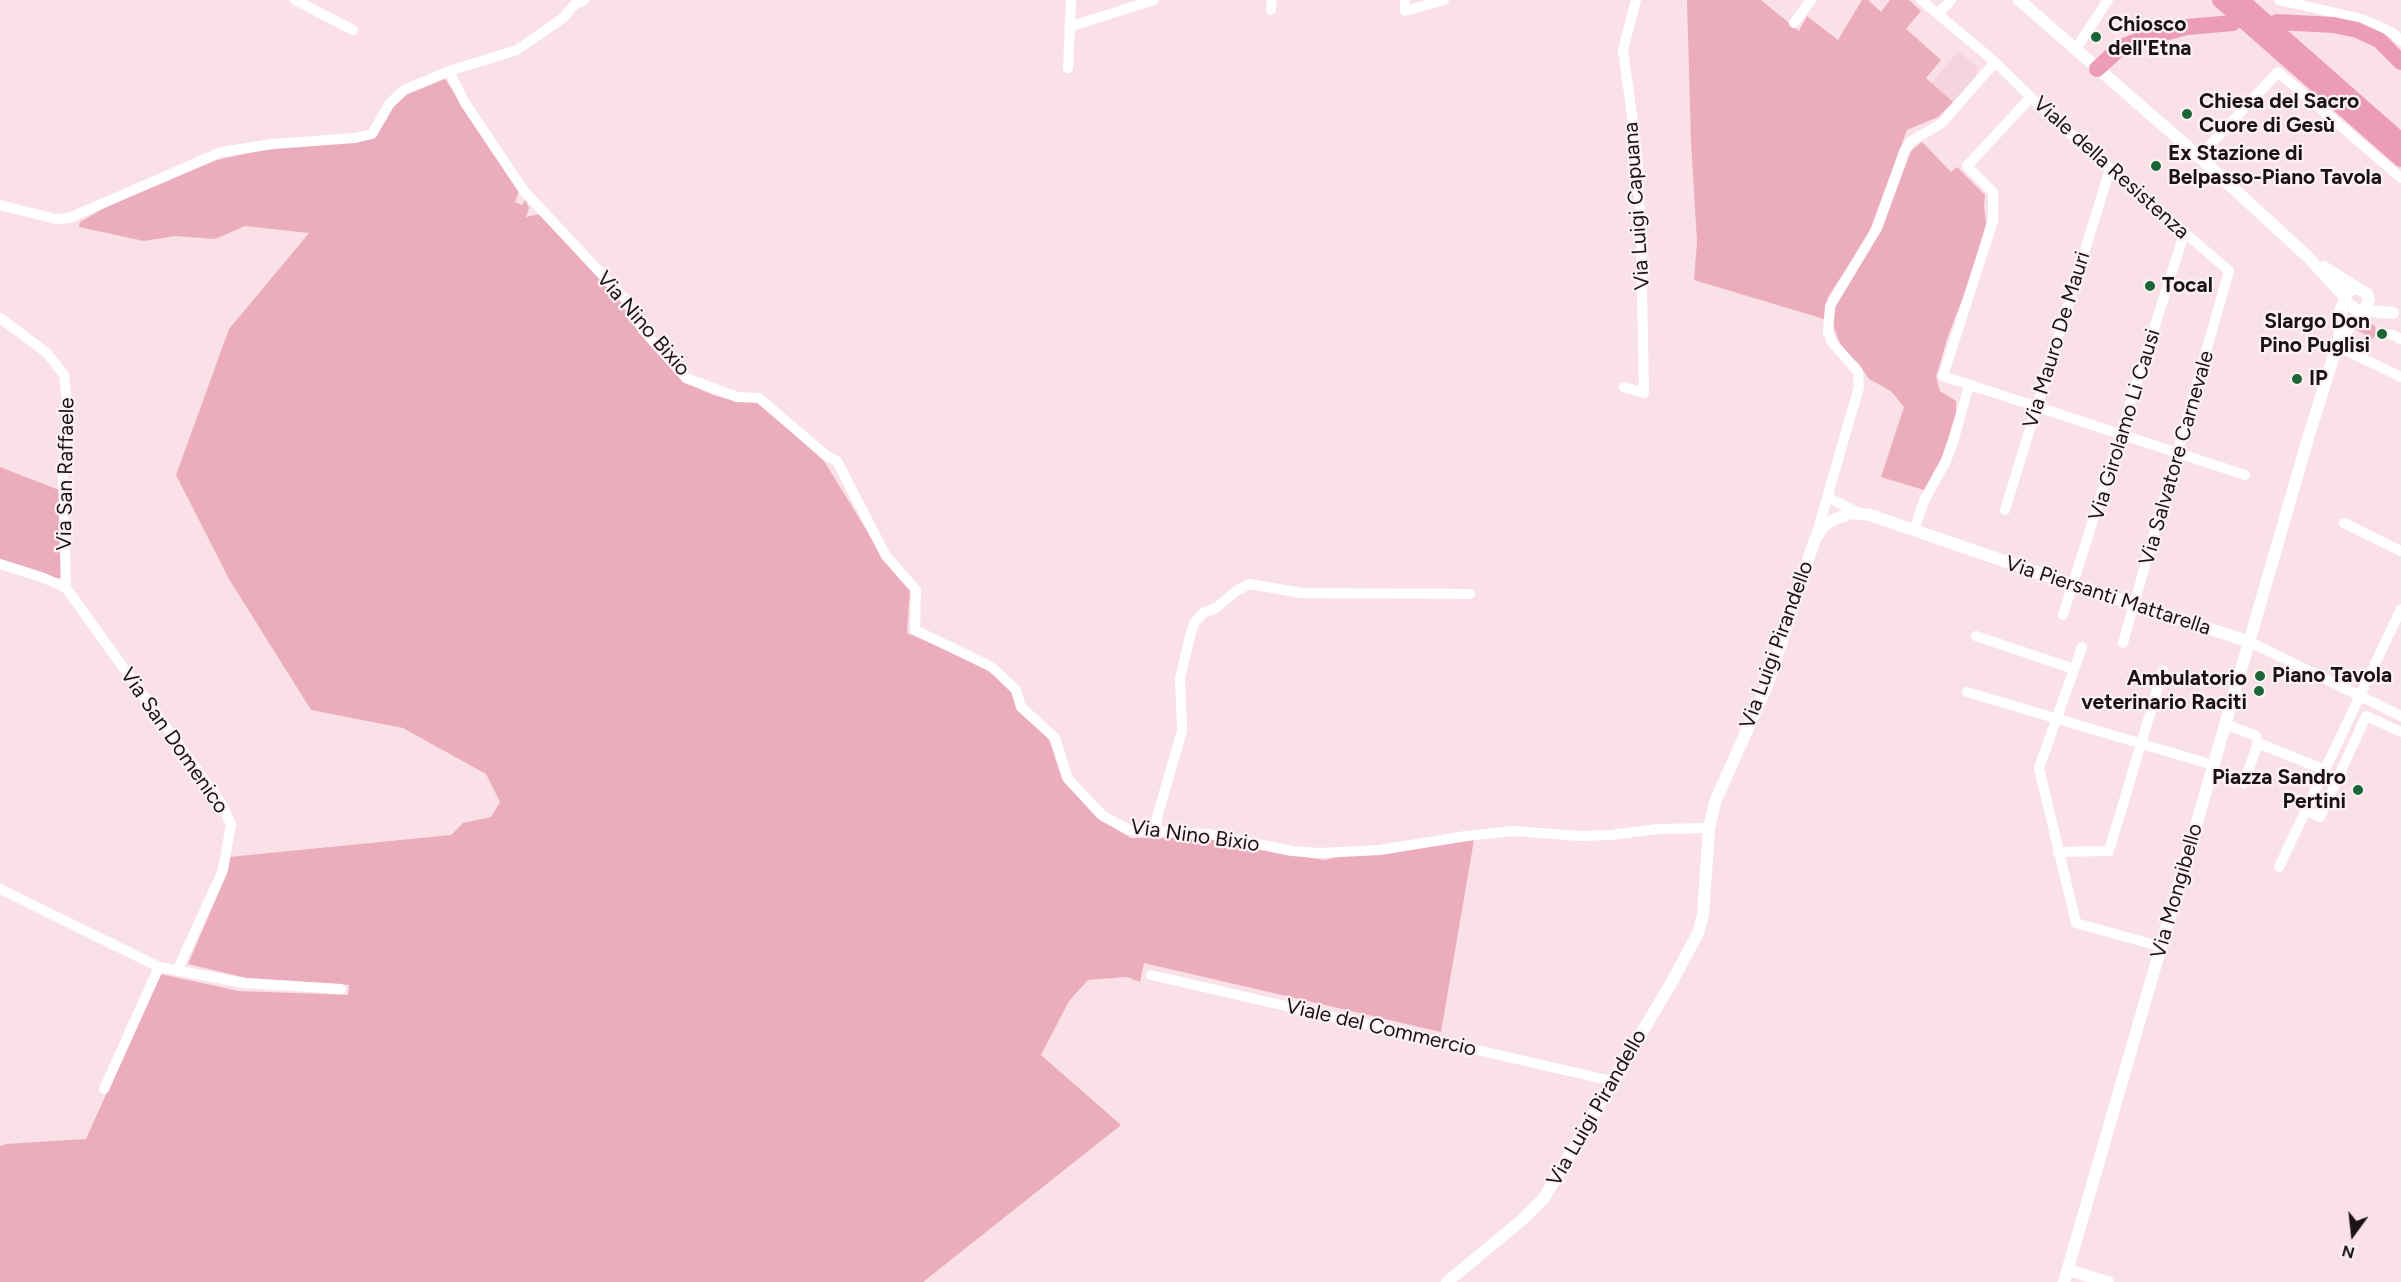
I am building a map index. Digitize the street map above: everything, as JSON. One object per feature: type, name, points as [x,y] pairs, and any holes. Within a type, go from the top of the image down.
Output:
[{"type":"main road","points":[[2220,0],[2401,159]]},
{"type":"main road","points":[[2241,0],[2401,141]]},
{"type":"main road","points":[[2277,22],[2334,25],[2357,30],[2379,40],[2401,62]]},
{"type":"main road","points":[[2097,69],[2121,48],[2145,38],[2187,27],[2234,23]]},
{"type":"street","points":[[295,0],[353,30]]},
{"type":"street","points":[[1068,69],[1071,0]]},
{"type":"street","points":[[1070,27],[1154,0]]},
{"type":"street","points":[[1405,5],[1444,0]]},
{"type":"street","name":"Via Luigi Capuana","points":[[1624,387],[1644,393],[1637,152],[1623,50],[1636,0]]},
{"type":"street","points":[[1794,23],[1811,0]]},
{"type":"street","name":"Viale della Resistenza","points":[[1921,0],[1995,62],[2110,169],[2229,271]]},
{"type":"street","points":[[1938,15],[1951,0]]},
{"type":"street","points":[[2019,0],[2199,157],[2308,257],[2357,310],[2397,315]]},
{"type":"street","points":[[2075,50],[2108,0]]},
{"type":"street","points":[[2279,0],[2397,29],[2401,41]]},
{"type":"street","points":[[0,205],[56,219],[69,218],[129,194],[221,152],[273,144],[355,138],[372,134],[390,103],[405,90],[449,71],[517,50],[563,18],[576,2]]},
{"type":"street","name":"Via Luigi Pirandello","points":[[1447,1282],[1522,1220],[1544,1198],[1673,980],[1698,933],[1705,898],[1709,828],[1715,802],[1768,683],[1815,539],[1859,387],[1858,372],[1832,342],[1827,319],[1830,306],[1877,228],[1904,152],[1911,141],[1941,124],[1995,62]]},
{"type":"street","name":"Via Nino Bixio","points":[[449,71],[465,103],[524,191],[624,298],[643,330],[686,378],[737,397],[759,398],[826,456],[837,461],[886,556],[916,590],[915,630],[992,667],[1016,690],[1021,707],[1054,738],[1068,779],[1102,816],[1129,830],[1225,836],[1292,851],[1319,853],[1380,850],[1513,831],[1590,836],[1657,829],[1709,828]]},
{"type":"street","points":[[2199,157],[2278,72],[2401,178]]},
{"type":"street","points":[[2031,97],[1967,166],[1993,192],[1993,221],[1943,376],[2245,475]]},
{"type":"street","name":"Via Mauro De Mauri","points":[[2005,510],[2110,169]]},
{"type":"street","name":"Via Girolamo Li Causi","points":[[2063,615],[2184,234]]},
{"type":"street","points":[[2308,257],[2397,315]]},
{"type":"street","name":"Via Salvatore Carnevale","points":[[2123,643],[2229,271]]},
{"type":"street","points":[[2349,289],[2362,291],[2369,300],[2338,343],[2344,298],[2349,289]]},
{"type":"street","name":"Via San Raffaele","points":[[0,318],[47,353],[64,375],[68,411],[63,477],[66,588]]},
{"type":"street","points":[[2390,334],[2401,339]]},
{"type":"street","points":[[2338,343],[2401,377]]},
{"type":"street","name":"Via Mongibello","points":[[2066,1276],[2309,435],[2338,343]]},
{"type":"street","points":[[1914,530],[1924,501],[1946,461],[1969,385]]},
{"type":"street","points":[[1827,497],[1859,513]]},
{"type":"street","points":[[1815,539],[1823,527],[1831,521],[1851,513],[1859,513]]},
{"type":"street","name":"Via Piersanti Mattarella","points":[[1859,513],[1870,514],[2074,585],[2250,642],[2401,716]]},
{"type":"street","points":[[2344,523],[2401,551]]},
{"type":"street","points":[[0,564],[66,588]]},
{"type":"street","points":[[1157,831],[1157,818],[1182,731],[1180,678],[1191,632],[1195,622],[1203,613],[1216,608],[1236,591],[1249,584],[1302,593],[1470,594]]},
{"type":"street","name":"Via San Domenico","points":[[66,588],[221,803],[231,824],[223,870],[177,971]]},
{"type":"street","points":[[2279,867],[2401,609]]},
{"type":"street","points":[[1976,636],[2074,669]]},
{"type":"street","points":[[2082,647],[2039,768],[2076,922],[2162,947]]},
{"type":"street","points":[[2058,852],[2109,851],[2163,670]]},
{"type":"street","points":[[1967,692],[2141,743],[2212,768],[2244,783],[2258,743],[2256,736],[2225,724]]},
{"type":"street","points":[[2305,810],[2320,817],[2366,716],[2401,732]]},
{"type":"street","points":[[2258,743],[2325,770]]},
{"type":"street","points":[[0,889],[159,967],[244,983],[341,989]]},
{"type":"street","points":[[104,1089],[159,967]]},
{"type":"street","name":"Viale del Commercio","points":[[1151,975],[1612,1081]]},
{"type":"street","points":[[2066,1276],[2108,1282]]},
{"type":"shaded area","points":[[1687,0],[1761,0],[1799,31],[1807,16],[1838,40],[1862,0],[1868,0],[1881,12],[1890,0],[1909,0],[1921,11],[1906,29],[1941,60],[1926,78],[1953,102],[1938,117],[1907,130],[1868,235],[1828,297],[1824,319],[1694,280],[1697,242],[1691,142]]},
{"type":"shaded area","points":[[1958,51],[1977,66],[1976,76],[1953,102],[1931,83]]},
{"type":"shaded area","points":[[445,79],[519,190],[515,202],[522,205],[525,200],[529,208],[526,217],[540,214],[620,299],[683,382],[713,395],[735,401],[758,402],[824,461],[883,557],[910,589],[907,633],[979,664],[1009,687],[1018,708],[1048,737],[1062,779],[1096,817],[1131,838],[1223,838],[1276,853],[1325,860],[1474,840],[1441,1032],[1144,963],[1140,982],[1127,977],[1088,980],[1069,1001],[1041,1055],[1121,1125],[923,1282],[0,1282],[0,1146],[86,1139],[160,974],[239,991],[348,995],[349,985],[247,978],[188,964],[225,878],[229,857],[451,835],[463,823],[491,817],[500,802],[486,774],[403,728],[311,710],[229,579],[176,475],[229,329],[309,233],[245,226],[215,239],[175,236],[144,241],[79,227],[80,222],[108,206],[217,160],[273,148],[357,142],[406,95]]},
{"type":"shaded area","points":[[1922,142],[1951,172],[1957,167],[1985,195],[1986,223],[1971,277],[1948,336],[1936,377],[1940,391],[1956,401],[1956,413],[1942,457],[1924,490],[1881,477],[1904,407],[1891,391],[1869,379],[1859,364],[1841,347],[1833,324],[1836,304],[1885,221],[1911,151]]},
{"type":"shaded area","points":[[2367,318],[2368,322],[2375,326],[2376,334],[2373,339],[2355,329],[2363,319]]},
{"type":"shaded area","points":[[0,467],[59,490],[63,577],[55,579],[0,561]]},
{"type":"place","name":"Chiosco dell'Etna","points":[[2096,37]]},
{"type":"place","name":"Chiesa del Sacro Cuore di Gesù","points":[[2187,114]]},
{"type":"place","name":"Ex Stazione di Belpasso-Piano Tavola","points":[[2156,166]]},
{"type":"place","name":"Tocal","points":[[2150,286]]},
{"type":"place","name":"Slargo Don Pino Puglisi","points":[[2382,334]]},
{"type":"place","name":"IP","points":[[2297,379]]},
{"type":"place","name":"Piano Tavola","points":[[2260,676]]},
{"type":"place","name":"Ambulatorio veterinario Raciti","points":[[2259,691]]},
{"type":"place","name":"Piazza Sandro Pertini","points":[[2358,790]]}]
